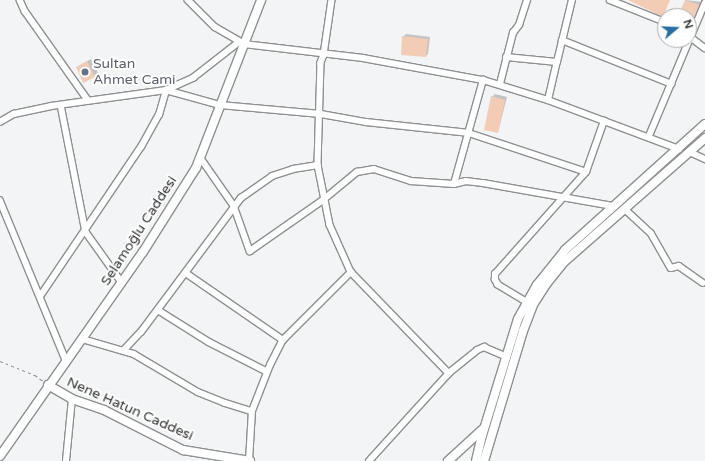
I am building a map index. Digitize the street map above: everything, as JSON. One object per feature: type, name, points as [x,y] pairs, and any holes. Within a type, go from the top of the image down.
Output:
[{"type":"main road","name":"Selamoğlu Caddesi","points":[[0,456],[48,385],[143,252],[200,158],[241,43],[261,0]]},
{"type":"main road","points":[[476,461],[484,428],[526,302],[537,285],[565,250],[705,124]]},
{"type":"main road","points":[[484,461],[523,331],[534,303],[564,262],[705,138]]},
{"type":"main road","name":"Nene Hatun Caddesi","points":[[48,385],[72,399],[104,410],[183,450],[250,461]]},
{"type":"main road","points":[[448,461],[484,428]]},
{"type":"street","points":[[20,0],[25,11],[88,100]]},
{"type":"street","points":[[188,0],[196,3],[215,27],[241,43],[324,55],[362,58],[500,84],[649,136],[679,149]]},
{"type":"street","points":[[332,0],[320,72],[321,114],[318,165],[323,200],[332,232],[352,272],[448,373]]},
{"type":"street","points":[[500,84],[506,57],[527,0]]},
{"type":"street","points":[[548,100],[572,0]]},
{"type":"street","points":[[610,0],[657,19]]},
{"type":"street","points":[[697,21],[705,3]]},
{"type":"street","points":[[562,40],[672,84]]},
{"type":"street","points":[[0,122],[14,114],[88,100],[166,90],[193,78],[241,43]]},
{"type":"street","points":[[649,136],[686,48]]},
{"type":"street","points":[[506,57],[557,62]]},
{"type":"street","points":[[454,184],[483,80]]},
{"type":"street","points":[[166,90],[220,105],[321,114],[366,122],[469,133],[586,172]]},
{"type":"street","points":[[41,295],[86,232],[141,147],[158,115],[166,90]]},
{"type":"street","points":[[61,105],[86,232],[122,282]]},
{"type":"street","points":[[526,302],[498,285],[495,280],[495,274],[586,172],[604,121]]},
{"type":"street","points":[[690,152],[705,159]]},
{"type":"street","points":[[200,158],[234,206],[250,251],[323,200],[357,172],[366,169],[411,181],[454,184],[466,181],[483,183],[564,196],[614,206]]},
{"type":"street","points":[[123,351],[158,310],[241,198],[272,176],[293,169],[318,165]]},
{"type":"street","points":[[1,203],[41,295],[66,360]]},
{"type":"street","points":[[625,209],[650,233],[671,268],[679,266],[703,283]]},
{"type":"street","points":[[250,461],[252,410],[266,371],[283,340],[352,272]]},
{"type":"street","points":[[186,273],[283,340]]},
{"type":"street","points":[[158,310],[209,342],[266,371]]},
{"type":"street","points":[[82,339],[134,354],[198,392],[225,404],[252,410]]},
{"type":"street","points":[[369,461],[448,373],[484,347],[507,357]]},
{"type":"street","points":[[66,461],[72,399]]},
{"type":"path","points":[[0,361],[35,375],[48,385]]},
{"type":"building","points":[[628,0],[670,0],[667,8],[657,8],[657,14]]},
{"type":"building","points":[[685,0],[700,5],[697,12],[697,8],[682,8]]},
{"type":"building","points":[[402,36],[428,39],[426,57],[401,55]]},
{"type":"building","name":"Sultan Ahmet Cami","points":[[87,61],[95,77],[83,83],[76,67]]},
{"type":"building","points":[[491,96],[505,100],[498,133],[484,130]]},
{"type":"place","name":"Sultan Ahmet Cami","points":[[85,72]]}]
